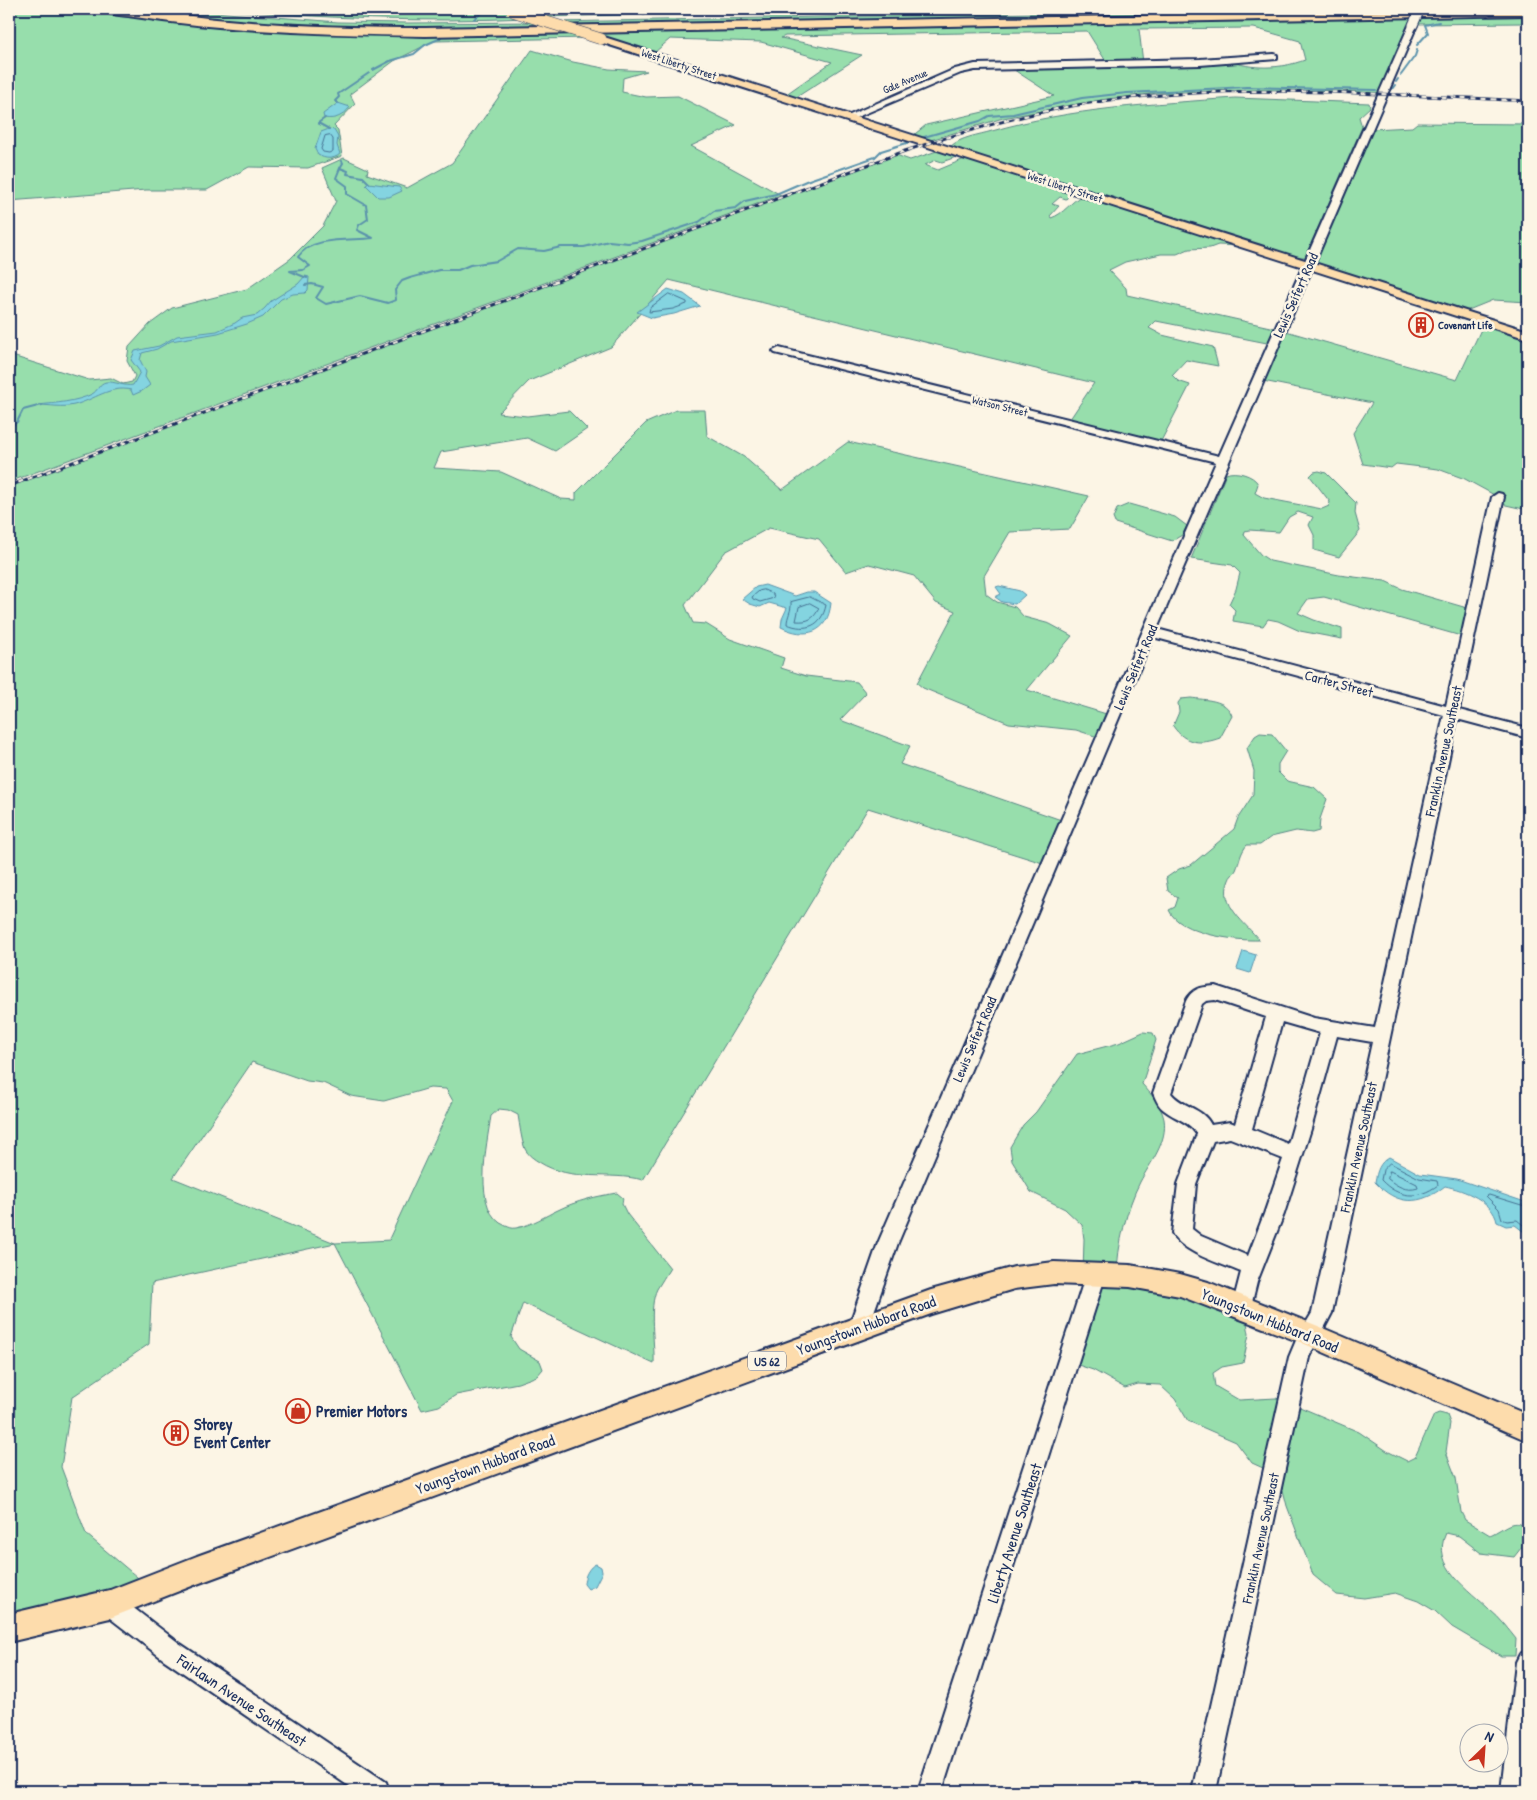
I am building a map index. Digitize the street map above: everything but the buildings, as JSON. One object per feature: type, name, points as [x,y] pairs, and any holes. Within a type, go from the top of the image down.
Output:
[{"type":"highway","points":[[108,9],[259,26],[425,32],[1528,12]]},
{"type":"highway","points":[[193,9],[307,18],[431,22],[1162,9]]},
{"type":"main road","name":"West Liberty Street","points":[[509,10],[1528,335]]},
{"type":"main road","name":"Youngstown Hubbard Road","points":[[9,1628],[110,1604],[739,1370],[964,1291],[1014,1278],[1054,1273],[1096,1274],[1130,1276],[1180,1285],[1309,1334],[1528,1428]]},
{"type":"street","name":"Lewis Seifert Road","points":[[858,1328],[869,1292],[897,1221],[1222,460],[1420,9]]},
{"type":"street","name":"Gale Avenue","points":[[847,118],[958,71],[972,67],[1200,62],[1274,57]]},
{"type":"street","name":"Watson Street","points":[[779,351],[1222,460]]},
{"type":"street","name":"Franklin Avenue Southeast","points":[[1204,1791],[1299,1357],[1309,1334],[1317,1324],[1322,1313],[1450,712],[1498,497]]},
{"type":"street","name":"Carter Street","points":[[1150,632],[1528,733]]},
{"type":"street","points":[[1252,1268],[1194,1242],[1182,1233],[1187,1184],[1206,1134],[1204,1126],[1197,1119],[1168,1103],[1162,1093],[1195,1001],[1200,994],[1215,994],[1330,1028],[1382,1037]]},
{"type":"street","points":[[1241,1134],[1276,1013]]},
{"type":"street","points":[[1242,1307],[1247,1282],[1293,1155],[1330,1028]]},
{"type":"street","points":[[1206,1134],[1230,1130],[1293,1155]]},
{"type":"street","name":"Liberty Avenue Southeast","points":[[930,1791],[1096,1274]]},
{"type":"street","name":"Fairlawn Avenue Southeast","points":[[110,1604],[178,1657],[377,1791]]},
{"type":"street","points":[[1513,1791],[1528,1662]]},
{"type":"green space","points":[[9,9],[91,9],[271,30],[573,33],[589,38],[434,41],[394,61],[350,94],[355,104],[334,126],[338,130],[342,156],[308,168],[249,167],[207,190],[146,190],[9,201]]},
{"type":"green space","points":[[122,9],[176,9],[338,22],[541,22],[561,29],[433,31],[274,25]]},
{"type":"green space","points":[[216,9],[313,9],[453,13],[481,9],[527,18],[371,19]]},
{"type":"green space","points":[[513,9],[830,9],[540,17]]},
{"type":"green space","points":[[879,9],[1073,9],[815,12]]},
{"type":"green space","points":[[1245,9],[1371,10],[1369,12],[577,29],[554,22]]},
{"type":"green space","points":[[1528,14],[1528,30],[1523,23],[1416,24],[1420,16]]},
{"type":"green space","points":[[1412,17],[1409,24],[1413,25],[1383,94],[1258,90],[1158,93],[1107,99],[1003,118],[924,142],[910,138],[926,125],[1054,96],[1008,66],[1107,63],[1087,31],[785,36],[781,38],[862,55],[792,100],[782,97],[832,62],[761,42],[670,39],[654,53],[587,32]],"holes":[[[1254,28],[1300,41],[1305,60],[1276,67],[1256,67],[1227,60],[1143,63],[1139,29]]]},
{"type":"green space","points":[[532,50],[573,62],[609,69],[647,71],[623,78],[622,92],[646,97],[678,96],[736,125],[691,146],[781,195],[9,482],[9,355],[89,380],[111,378],[123,384],[132,382],[135,376],[127,361],[129,347],[150,324],[172,308],[247,289],[290,259],[323,226],[336,201],[322,168],[344,158],[368,169],[367,174],[407,188],[452,163]]},
{"type":"green space","points":[[1235,98],[1369,103],[1370,107],[1359,117],[1362,127],[1305,257],[1295,257],[950,147],[970,137],[1052,117],[1113,108]]},
{"type":"green space","points":[[1417,123],[1528,124],[1528,302],[1493,300],[1461,313],[1308,264],[1372,129],[1412,127]]},
{"type":"green space","points":[[940,150],[959,156],[942,162],[936,160],[925,165],[938,170],[967,158],[1073,192],[1066,199],[1060,197],[1052,204],[1059,206],[1050,216],[1051,218],[1060,214],[1083,195],[1241,246],[1218,245],[1210,248],[1189,249],[1177,254],[1161,254],[1125,262],[1109,270],[1126,288],[1127,295],[1279,329],[1457,380],[1485,321],[1528,335],[1528,510],[1497,503],[1498,497],[1465,479],[1438,469],[1396,464],[1391,468],[1363,464],[1353,433],[1372,403],[1258,380],[1272,344],[1156,321],[1149,328],[1162,335],[1213,347],[1218,366],[1186,360],[1172,375],[1178,381],[1190,385],[1159,445],[1068,422],[1094,383],[669,280],[611,347],[529,381],[498,413],[527,416],[569,411],[587,429],[555,451],[527,438],[441,452],[434,468],[501,472],[561,499],[576,500],[576,493],[646,423],[676,410],[705,410],[707,436],[744,457],[782,490],[848,442],[1089,496],[1070,529],[1010,532],[984,576],[986,594],[997,602],[1015,607],[1024,617],[1050,624],[1072,636],[1027,690],[1113,716],[1104,739],[1076,730],[1009,723],[923,688],[917,683],[955,611],[936,603],[914,576],[869,564],[846,572],[819,539],[769,528],[725,552],[685,605],[693,623],[706,624],[730,639],[784,658],[781,668],[806,676],[857,682],[866,693],[840,720],[910,746],[900,764],[1067,822],[1049,865],[868,808],[643,1180],[617,1176],[577,1175],[552,1168],[535,1160],[526,1151],[522,1141],[518,1115],[508,1110],[499,1109],[491,1116],[484,1176],[488,1207],[495,1219],[512,1228],[522,1227],[572,1204],[594,1197],[617,1193],[623,1198],[622,1204],[627,1214],[670,1268],[654,1297],[652,1315],[654,1364],[523,1303],[511,1337],[519,1349],[540,1361],[543,1369],[537,1376],[518,1383],[456,1395],[439,1406],[422,1410],[335,1243],[152,1283],[149,1344],[72,1397],[61,1467],[86,1534],[150,1588],[9,1628],[9,486],[896,155],[910,160]],"holes":[[[252,1062],[307,1081],[323,1083],[351,1096],[384,1101],[430,1088],[446,1089],[453,1101],[390,1240],[335,1243],[173,1178]]]},
{"type":"green space","points":[[1314,472],[1326,473],[1356,503],[1355,513],[1360,531],[1339,557],[1314,550],[1314,535],[1309,525],[1313,517],[1298,512],[1289,517],[1279,532],[1245,531],[1244,535],[1261,555],[1270,561],[1339,575],[1385,581],[1402,589],[1467,608],[1461,636],[1324,597],[1308,599],[1298,613],[1342,629],[1342,639],[1300,631],[1278,621],[1268,619],[1263,626],[1233,621],[1235,610],[1229,604],[1236,589],[1240,573],[1232,565],[1191,559],[1226,474],[1239,473],[1253,478],[1258,484],[1255,493],[1264,498],[1322,509],[1329,506],[1330,502],[1310,476]]},
{"type":"green space","points":[[1129,504],[1175,517],[1187,526],[1182,535],[1172,541],[1115,523],[1113,518],[1117,509]]},
{"type":"green space","points":[[1191,698],[1215,701],[1221,703],[1229,710],[1232,716],[1220,738],[1206,742],[1188,740],[1173,726],[1179,712],[1178,703],[1181,699]]},
{"type":"green space","points":[[1260,733],[1272,734],[1286,751],[1278,764],[1278,772],[1287,781],[1314,787],[1327,799],[1320,819],[1319,831],[1312,833],[1296,831],[1271,837],[1260,845],[1247,845],[1230,879],[1227,898],[1235,913],[1259,940],[1237,939],[1209,934],[1184,925],[1175,918],[1169,910],[1175,907],[1178,898],[1168,891],[1166,878],[1179,869],[1191,865],[1234,829],[1238,818],[1253,795],[1254,771],[1247,748],[1255,736]]},
{"type":"green space","points":[[1143,1032],[1153,1033],[1156,1040],[1142,1084],[1161,1109],[1165,1128],[1161,1144],[1135,1192],[1127,1215],[1117,1264],[1117,1275],[1246,1317],[1249,1334],[1243,1363],[1222,1367],[1213,1373],[1215,1386],[1239,1400],[1276,1398],[1359,1432],[1387,1451],[1407,1461],[1415,1457],[1434,1415],[1439,1413],[1447,1415],[1450,1423],[1446,1452],[1456,1478],[1461,1512],[1465,1520],[1490,1535],[1509,1525],[1518,1523],[1528,1528],[1528,1539],[1514,1557],[1481,1553],[1459,1536],[1446,1533],[1442,1545],[1443,1556],[1454,1576],[1497,1616],[1516,1639],[1515,1656],[1501,1656],[1452,1627],[1435,1611],[1418,1601],[1395,1593],[1364,1598],[1337,1595],[1313,1575],[1287,1506],[1282,1486],[1274,1473],[1252,1463],[1236,1442],[1188,1421],[1175,1399],[1160,1385],[1138,1384],[1125,1388],[1093,1370],[1069,1362],[1096,1274],[1083,1273],[1084,1239],[1082,1225],[1065,1209],[1031,1192],[1012,1161],[1010,1147],[1023,1125],[1036,1112],[1077,1054],[1119,1043]]},
{"type":"water","points":[[338,103],[350,107],[339,117],[324,118],[323,114]]},
{"type":"water","points":[[329,129],[334,130],[338,137],[337,145],[340,154],[329,158],[318,155],[315,149],[321,132]]},
{"type":"water","points":[[369,183],[399,187],[402,191],[389,197],[378,197],[366,185]]},
{"type":"water","points":[[305,276],[309,277],[308,290],[305,293],[293,294],[281,299],[263,317],[218,333],[171,341],[157,349],[142,353],[140,360],[146,372],[145,377],[150,385],[142,391],[133,395],[131,390],[109,391],[70,406],[38,405],[86,397],[94,393],[106,382],[133,385],[140,372],[131,360],[135,351],[159,346],[177,336],[217,331],[242,318],[257,315],[271,301],[298,284]]},
{"type":"water","points":[[668,289],[684,294],[700,306],[652,318],[637,312]]},
{"type":"water","points":[[765,585],[795,596],[814,592],[831,603],[825,622],[814,631],[807,633],[790,631],[781,627],[787,608],[769,603],[760,607],[742,599],[756,587]]},
{"type":"water","points":[[996,587],[1020,591],[1025,595],[1015,604],[1002,602],[995,597],[1001,594]]},
{"type":"water","points":[[1243,951],[1256,955],[1250,973],[1237,969]]},
{"type":"water","points":[[1389,1157],[1420,1174],[1457,1179],[1528,1203],[1528,1235],[1515,1225],[1506,1226],[1497,1222],[1490,1208],[1484,1202],[1453,1188],[1445,1186],[1436,1193],[1418,1200],[1400,1199],[1392,1196],[1375,1182],[1379,1168]]},
{"type":"water","points":[[596,1564],[601,1567],[602,1572],[595,1586],[588,1589],[584,1584],[585,1578],[589,1569]]},
{"type":"waterway","points":[[474,19],[483,12],[475,9]]},
{"type":"waterway","points":[[1417,45],[1428,33],[1425,25],[1439,22]]},
{"type":"waterway","points":[[373,70],[390,61],[414,54],[425,45],[441,38]]},
{"type":"waterway","points":[[1401,75],[1415,56],[1417,50]]},
{"type":"waterway","points":[[338,103],[335,101],[339,97],[338,94],[369,73]]},
{"type":"waterway","points":[[9,75],[12,83],[9,92]]},
{"type":"waterway","points":[[1392,89],[1395,85]]},
{"type":"waterway","points":[[924,137],[980,121],[989,116],[1013,114],[1082,98],[1127,93],[1247,87],[1376,90]]},
{"type":"waterway","points":[[325,118],[318,123],[329,129]]},
{"type":"waterway","points":[[305,285],[312,284],[323,287],[316,298],[326,304],[360,296],[388,303],[396,300],[395,290],[402,281],[410,278],[439,270],[458,270],[470,265],[497,261],[518,249],[544,251],[561,247],[584,247],[609,241],[628,243],[642,241],[699,222],[714,211],[736,208],[745,201],[776,194],[806,181],[875,157],[881,151],[910,142]]},
{"type":"waterway","points":[[340,168],[343,163],[342,161]]},
{"type":"waterway","points":[[307,278],[290,271],[303,270],[310,266],[298,257],[304,250],[313,245],[333,240],[373,238],[357,230],[359,225],[368,219],[366,205],[347,194],[347,186],[336,178],[340,168]]},
{"type":"waterway","points":[[340,168],[348,171],[347,174],[363,177],[369,183]]},
{"type":"waterway","points":[[9,428],[17,422],[23,410],[42,405]]},
{"type":"railway","points":[[9,486],[905,151],[1006,121],[1110,100],[1214,92],[1319,92],[1528,101]]},
{"type":"place","name":"Covenant Life","points":[[1421,325]]},
{"type":"place","name":"Premier Motors","points":[[298,1411]]},
{"type":"place","name":"Storey Event Center","points":[[176,1433]]}]
